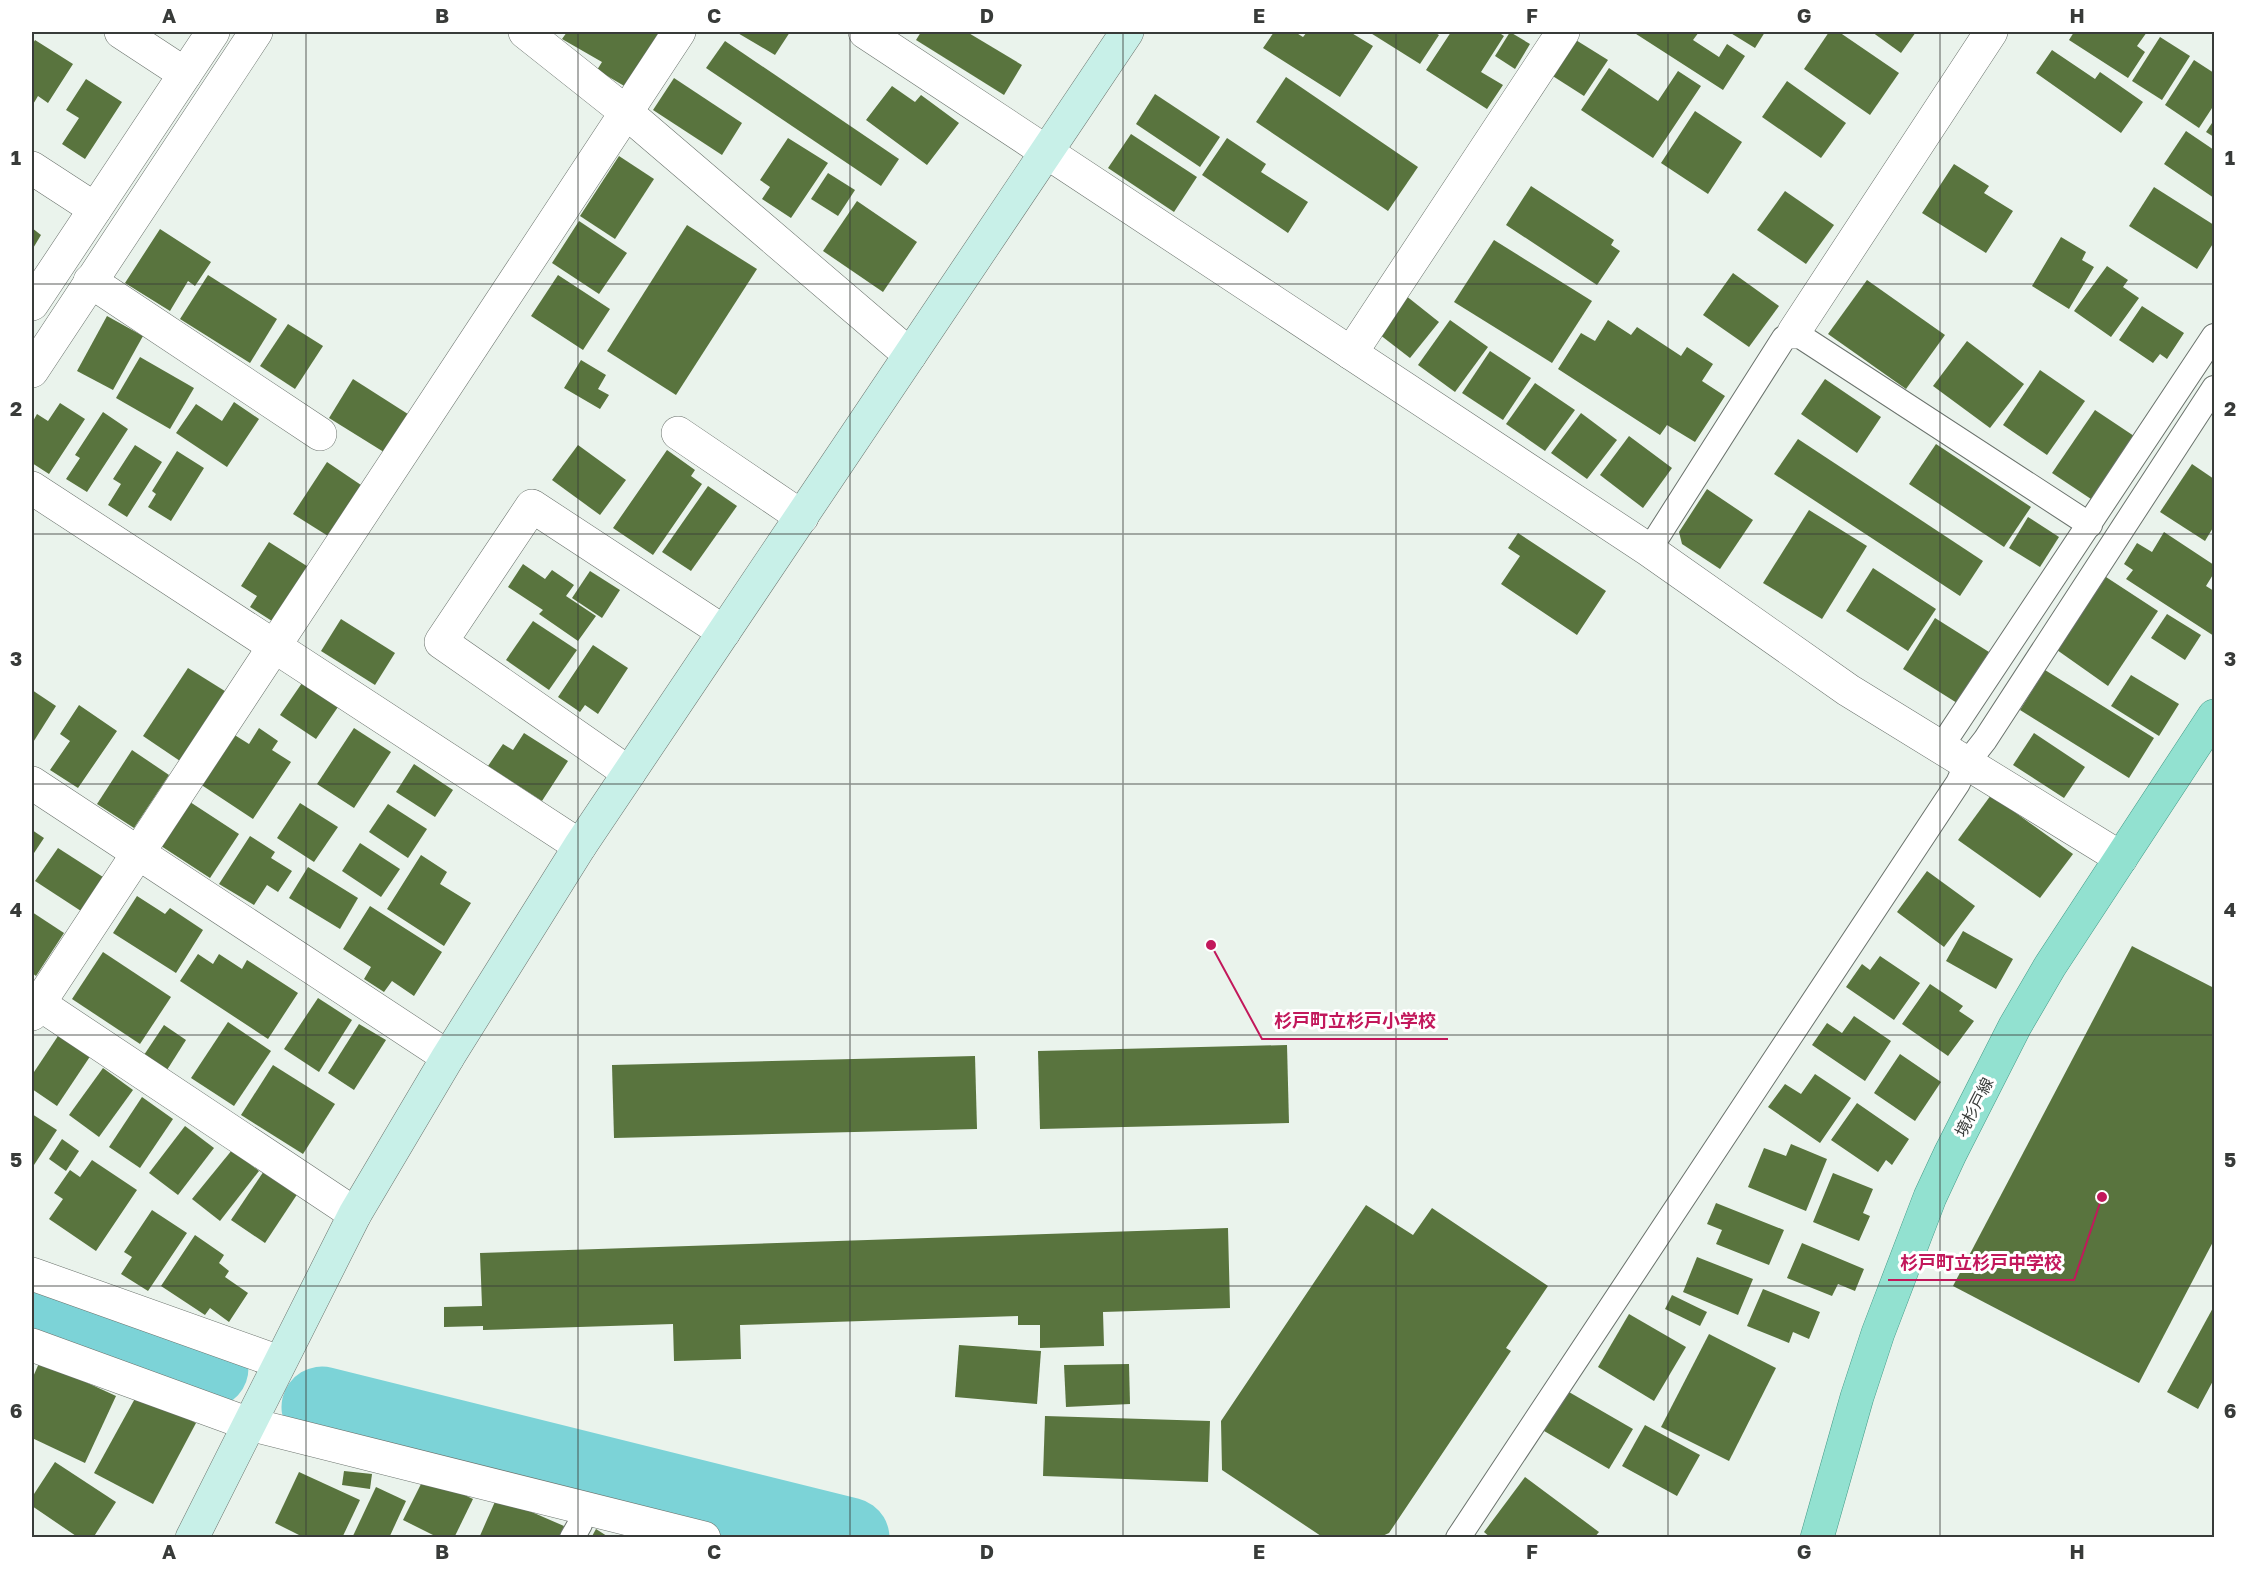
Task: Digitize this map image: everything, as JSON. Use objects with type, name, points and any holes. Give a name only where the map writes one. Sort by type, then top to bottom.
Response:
[{"type":"main road","name":"境杉戸線","points":[[1817,1538],[1857,1396],[1878,1332],[1930,1197],[2014,1026],[2050,966],[2214,716]]},
{"type":"street","points":[[121,32],[185,74]]},
{"type":"street","points":[[32,304],[213,32]]},
{"type":"street","points":[[32,371],[256,32]]},
{"type":"street","points":[[525,32],[627,113],[910,355]]},
{"type":"street","points":[[355,1214],[34,1006],[679,32]]},
{"type":"street","points":[[865,32],[1648,550],[1848,690],[2121,858]]},
{"type":"street","points":[[192,1538],[355,1214],[448,1057],[580,846],[1127,32]]},
{"type":"street","points":[[1351,353],[1563,32]]},
{"type":"street","points":[[1794,332],[1991,32]]},
{"type":"street","points":[[32,168],[95,209]]},
{"type":"street","points":[[90,281],[320,434]]},
{"type":"street","points":[[678,433],[802,517]]},
{"type":"street","points":[[32,488],[580,846]]},
{"type":"street","points":[[629,773],[441,642],[531,506],[724,632]]},
{"type":"street","points":[[32,783],[448,1057]]},
{"type":"street","points":[[32,1274],[279,1362]]},
{"type":"street","points":[[32,1345],[249,1424],[704,1538]]},
{"type":"lane","points":[[1648,550],[1784,338],[1794,332],[2090,525]]},
{"type":"lane","points":[[1458,1538],[1958,783],[1954,755],[2090,525],[2214,336]]},
{"type":"lane","points":[[1954,755],[1985,740],[2214,388]]},
{"type":"lane","points":[[572,1538],[580,1524],[583,1506]]},
{"type":"building","points":[[567,32],[659,32],[626,87],[597,70],[602,62],[562,39]]},
{"type":"building","points":[[736,32],[790,32],[775,55]]},
{"type":"building","points":[[921,32],[967,32],[1022,65],[1004,95],[916,40]]},
{"type":"building","points":[[1274,32],[1295,32],[1303,37],[1307,32],[1350,32],[1373,46],[1340,97],[1263,48]]},
{"type":"building","points":[[1369,32],[1434,32],[1439,35],[1420,64]]},
{"type":"building","points":[[1451,32],[1498,32],[1504,36],[1481,72],[1503,85],[1487,109],[1426,70]]},
{"type":"building","points":[[1510,32],[1530,44],[1515,69],[1495,56]]},
{"type":"building","points":[[1633,32],[1699,32],[1693,40],[1719,57],[1727,44],[1745,56],[1723,90]]},
{"type":"building","points":[[1729,32],[1765,32],[1755,48]]},
{"type":"building","points":[[1829,32],[1839,32],[1899,73],[1870,115],[1804,69]]},
{"type":"building","points":[[1872,32],[1916,32],[1901,53]]},
{"type":"building","points":[[2074,32],[2147,32],[2137,46],[2145,52],[2128,78],[2069,40]]},
{"type":"building","points":[[1571,37],[1608,60],[1584,96],[1548,73]]},
{"type":"building","points":[[2160,37],[2190,56],[2162,100],[2132,81]]},
{"type":"building","points":[[35,40],[73,64],[48,103],[38,96],[32,106],[32,45]]},
{"type":"building","points":[[725,41],[899,159],[881,186],[706,68]]},
{"type":"building","points":[[2052,50],[2095,79],[2100,72],[2143,102],[2121,133],[2036,73]]},
{"type":"building","points":[[2194,60],[2214,73],[2214,105],[2199,128],[2165,105]]},
{"type":"building","points":[[1609,68],[1658,101],[1678,71],[1701,86],[1653,158],[1581,110]]},
{"type":"building","points":[[1286,77],[1418,167],[1388,211],[1256,122]]},
{"type":"building","points":[[674,78],[742,123],[722,155],[653,110]]},
{"type":"building","points":[[86,79],[122,102],[85,159],[62,144],[79,118],[66,110]]},
{"type":"building","points":[[1787,81],[1846,123],[1821,158],[1762,117]]},
{"type":"building","points":[[892,86],[915,102],[921,95],[959,123],[927,165],[866,120]]},
{"type":"building","points":[[1155,94],[1220,137],[1200,167],[1136,124]]},
{"type":"building","points":[[1695,111],[1742,142],[1708,194],[1661,163]]},
{"type":"building","points":[[2214,120],[2214,137],[2206,132]]},
{"type":"building","points":[[2186,131],[2214,150],[2214,198],[2164,164]]},
{"type":"building","points":[[1131,134],[1197,177],[1174,212],[1108,168]]},
{"type":"building","points":[[788,138],[828,163],[791,218],[762,199],[770,187],[760,180]]},
{"type":"building","points":[[1227,138],[1266,164],[1261,172],[1308,202],[1288,233],[1202,175]]},
{"type":"building","points":[[619,156],[654,179],[615,239],[580,216]]},
{"type":"building","points":[[1954,164],[1989,186],[1984,193],[2013,211],[1986,253],[1922,213]]},
{"type":"building","points":[[828,173],[855,190],[838,216],[811,199]]},
{"type":"building","points":[[1531,186],[1614,240],[1611,245],[1620,251],[1597,285],[1506,225]]},
{"type":"building","points":[[2154,187],[2214,225],[2214,242],[2197,269],[2129,226]]},
{"type":"building","points":[[1785,191],[1834,225],[1806,264],[1757,230]]},
{"type":"building","points":[[857,201],[917,242],[883,292],[823,251]]},
{"type":"building","points":[[579,221],[627,253],[599,294],[552,263]]},
{"type":"building","points":[[687,225],[757,269],[676,395],[607,351]]},
{"type":"building","points":[[32,228],[41,235],[32,250]]},
{"type":"building","points":[[160,229],[211,262],[195,286],[188,281],[170,311],[125,283]]},
{"type":"building","points":[[2061,237],[2086,252],[2082,260],[2094,267],[2069,309],[2032,286]]},
{"type":"building","points":[[1494,240],[1592,301],[1552,363],[1454,302]]},
{"type":"building","points":[[2107,266],[2128,280],[2123,287],[2139,298],[2111,337],[2074,311]]},
{"type":"building","points":[[1733,273],[1779,306],[1749,347],[1703,315]]},
{"type":"building","points":[[208,275],[277,319],[250,363],[180,319]]},
{"type":"building","points":[[558,275],[610,309],[583,350],[531,316]]},
{"type":"building","points":[[1867,280],[1945,335],[1906,389],[1828,334]]},
{"type":"building","points":[[1405,295],[1439,322],[1410,358],[1375,331]]},
{"type":"building","points":[[2142,306],[2184,333],[2167,359],[2160,354],[2153,363],[2119,340]]},
{"type":"building","points":[[107,316],[143,336],[113,390],[77,371]]},
{"type":"building","points":[[1450,320],[1488,347],[1455,392],[1418,365]]},
{"type":"building","points":[[1608,320],[1631,335],[1637,327],[1681,356],[1687,347],[1713,364],[1702,381],[1725,396],[1695,442],[1667,425],[1660,435],[1558,369],[1581,333],[1595,341]]},
{"type":"building","points":[[288,324],[323,346],[295,389],[260,366]]},
{"type":"building","points":[[1967,341],[2024,384],[1990,428],[1933,386]]},
{"type":"building","points":[[1490,351],[1531,378],[1503,420],[1462,393]]},
{"type":"building","points":[[140,357],[194,388],[170,429],[116,398]]},
{"type":"building","points":[[581,360],[606,375],[598,389],[609,395],[600,409],[564,388]]},
{"type":"building","points":[[2040,370],[2085,401],[2047,455],[2003,425]]},
{"type":"building","points":[[353,379],[411,416],[387,454],[329,418]]},
{"type":"building","points":[[1825,379],[1881,417],[1857,453],[1801,414]]},
{"type":"building","points":[[1535,383],[1575,410],[1545,451],[1506,424]]},
{"type":"building","points":[[234,402],[259,419],[227,467],[176,433],[196,404],[222,421]]},
{"type":"building","points":[[60,403],[85,419],[49,474],[32,463],[32,423],[37,414],[48,421]]},
{"type":"building","points":[[2095,410],[2137,438],[2094,501],[2052,473]]},
{"type":"building","points":[[103,412],[128,429],[87,492],[66,479],[80,458],[75,455]]},
{"type":"building","points":[[1581,413],[1617,440],[1587,479],[1551,453]]},
{"type":"building","points":[[1629,436],[1672,468],[1643,508],[1600,475]]},
{"type":"building","points":[[1798,439],[1983,561],[1960,596],[1774,474]]},
{"type":"building","points":[[1936,444],[2031,507],[2004,547],[1909,484]]},
{"type":"building","points":[[135,445],[162,462],[127,517],[108,505],[121,484],[113,479]]},
{"type":"building","points":[[578,445],[626,480],[600,515],[552,480]]},
{"type":"building","points":[[667,450],[695,470],[691,476],[702,484],[653,555],[613,528]]},
{"type":"building","points":[[177,451],[204,468],[171,521],[148,507],[156,494],[152,491]]},
{"type":"building","points":[[327,462],[361,485],[328,536],[293,514]]},
{"type":"building","points":[[2192,464],[2214,479],[2214,526],[2205,541],[2160,512]]},
{"type":"building","points":[[708,486],[737,506],[691,571],[662,552]]},
{"type":"building","points":[[1707,489],[1753,520],[1720,569],[1682,544],[1679,532]]},
{"type":"building","points":[[1809,510],[1867,546],[1822,619],[1763,583]]},
{"type":"building","points":[[2028,517],[2059,537],[2040,567],[2009,548]]},
{"type":"building","points":[[2164,532],[2214,565],[2214,573],[2206,586],[2214,591],[2214,636],[2126,579],[2133,570],[2124,564],[2137,543],[2152,552]]},
{"type":"building","points":[[1518,533],[1606,591],[1577,635],[1501,584],[1520,556],[1508,548]]},
{"type":"building","points":[[269,542],[310,568],[275,623],[250,607],[257,596],[241,586]]},
{"type":"building","points":[[523,564],[545,579],[552,570],[574,585],[566,596],[596,616],[578,641],[539,614],[543,610],[508,587]]},
{"type":"building","points":[[1873,568],[1936,609],[1908,651],[1846,611]]},
{"type":"building","points":[[590,571],[620,590],[602,618],[572,598]]},
{"type":"building","points":[[2106,577],[2158,611],[2108,686],[2057,650]]},
{"type":"building","points":[[2167,614],[2201,635],[2185,660],[2151,638]]},
{"type":"building","points":[[1935,618],[1989,652],[1957,703],[1903,669]]},
{"type":"building","points":[[341,619],[395,653],[375,685],[321,651]]},
{"type":"building","points":[[533,621],[577,650],[549,690],[506,660]]},
{"type":"building","points":[[593,645],[628,668],[598,714],[585,705],[580,712],[558,697]]},
{"type":"building","points":[[188,668],[228,693],[183,763],[143,736]]},
{"type":"building","points":[[2045,670],[2154,738],[2129,778],[2020,710]]},
{"type":"building","points":[[2131,675],[2179,704],[2159,736],[2111,706]]},
{"type":"building","points":[[302,683],[338,707],[316,739],[280,715]]},
{"type":"building","points":[[32,690],[56,706],[32,744]]},
{"type":"building","points":[[79,705],[117,731],[78,788],[50,770],[70,741],[60,734]]},
{"type":"building","points":[[259,728],[278,741],[272,750],[291,762],[253,819],[200,784],[233,734],[249,744]]},
{"type":"building","points":[[354,728],[391,752],[354,808],[317,784]]},
{"type":"building","points":[[524,733],[568,761],[542,801],[488,766],[503,744],[513,750]]},
{"type":"building","points":[[2034,733],[2085,767],[2064,798],[2013,765]]},
{"type":"building","points":[[132,750],[169,775],[134,828],[97,804]]},
{"type":"building","points":[[414,764],[453,790],[435,817],[396,792]]},
{"type":"building","points":[[1991,795],[2073,854],[2040,898],[1958,840]]},
{"type":"building","points":[[187,800],[239,834],[210,878],[158,844]]},
{"type":"building","points":[[300,803],[338,827],[314,862],[277,838]]},
{"type":"building","points":[[388,804],[427,829],[408,858],[369,832]]},
{"type":"building","points":[[32,830],[44,838],[32,856]]},
{"type":"building","points":[[250,836],[275,852],[271,858],[292,871],[278,892],[267,885],[254,905],[219,884]]},
{"type":"building","points":[[360,843],[400,869],[381,897],[342,871]]},
{"type":"building","points":[[58,848],[103,877],[81,911],[35,881]]},
{"type":"building","points":[[421,855],[447,872],[440,884],[471,903],[444,946],[387,909]]},
{"type":"building","points":[[308,867],[358,898],[340,929],[289,898]]},
{"type":"building","points":[[1927,871],[1975,906],[1944,947],[1897,912]]},
{"type":"building","points":[[137,896],[165,914],[170,908],[203,930],[176,973],[113,933]]},
{"type":"building","points":[[370,906],[442,952],[414,996],[392,981],[384,992],[364,979],[371,967],[343,949]]},
{"type":"building","points":[[32,912],[64,933],[36,976],[32,973]]},
{"type":"building","points":[[1963,931],[2013,959],[1996,989],[1946,961]]},
{"type":"building","points":[[2132,946],[2214,988],[2214,1240],[2139,1383],[1953,1286]]},
{"type":"building","points":[[103,952],[171,997],[140,1044],[72,999]]},
{"type":"building","points":[[198,954],[213,964],[219,954],[242,969],[247,960],[298,993],[268,1039],[180,981]]},
{"type":"building","points":[[1880,956],[1920,983],[1894,1020],[1846,987],[1862,964],[1870,970]]},
{"type":"building","points":[[1930,984],[1963,1006],[1959,1011],[1974,1021],[1948,1056],[1902,1024]]},
{"type":"building","points":[[318,998],[352,1020],[319,1072],[284,1049]]},
{"type":"building","points":[[1854,1016],[1891,1041],[1865,1081],[1812,1045],[1827,1023],[1842,1033]]},
{"type":"building","points":[[228,1022],[271,1051],[234,1106],[191,1078]]},
{"type":"building","points":[[359,1024],[386,1040],[354,1090],[328,1073]]},
{"type":"building","points":[[164,1025],[186,1040],[167,1070],[144,1055]]},
{"type":"building","points":[[62,1030],[93,1052],[57,1106],[32,1089],[32,1075]]},
{"type":"building","points":[[1287,1045],[1289,1123],[1040,1129],[1038,1051]]},
{"type":"building","points":[[1900,1054],[1941,1082],[1915,1121],[1874,1093]]},
{"type":"building","points":[[975,1056],[977,1129],[614,1138],[612,1065]]},
{"type":"building","points":[[273,1065],[335,1104],[303,1154],[241,1115]]},
{"type":"building","points":[[103,1068],[133,1090],[99,1137],[69,1115]]},
{"type":"building","points":[[1815,1074],[1851,1098],[1820,1143],[1768,1107],[1785,1084],[1801,1094]]},
{"type":"building","points":[[142,1097],[173,1119],[140,1168],[109,1147]]},
{"type":"building","points":[[1857,1103],[1909,1139],[1892,1165],[1886,1160],[1878,1172],[1831,1140]]},
{"type":"building","points":[[32,1114],[57,1130],[32,1168]]},
{"type":"building","points":[[185,1126],[214,1148],[178,1195],[149,1173]]},
{"type":"building","points":[[62,1139],[79,1151],[66,1171],[49,1159]]},
{"type":"building","points":[[1791,1144],[1827,1159],[1806,1211],[1748,1187],[1764,1148],[1786,1156]]},
{"type":"building","points":[[232,1150],[259,1171],[220,1221],[192,1199]]},
{"type":"building","points":[[92,1160],[137,1190],[96,1251],[49,1219],[63,1199],[54,1193],[70,1170],[80,1177]]},
{"type":"building","points":[[266,1168],[300,1190],[265,1243],[231,1220]]},
{"type":"building","points":[[1833,1173],[1873,1189],[1863,1213],[1870,1216],[1859,1241],[1813,1222]]},
{"type":"building","points":[[1716,1203],[1784,1230],[1769,1265],[1716,1244],[1722,1230],[1707,1224]]},
{"type":"building","points":[[1366,1205],[1413,1235],[1432,1208],[1548,1286],[1506,1348],[1511,1351],[1389,1533],[1378,1538],[1324,1538],[1222,1470],[1221,1421]]},
{"type":"building","points":[[152,1210],[187,1233],[148,1291],[121,1274],[132,1257],[124,1252]]},
{"type":"building","points":[[1228,1228],[1230,1308],[1103,1312],[1104,1346],[1040,1348],[1040,1325],[1018,1325],[1018,1316],[740,1325],[741,1359],[674,1361],[673,1324],[483,1330],[483,1326],[444,1327],[444,1307],[482,1306],[480,1253]]},
{"type":"building","points":[[195,1235],[224,1255],[219,1263],[229,1271],[225,1277],[248,1293],[229,1322],[210,1308],[205,1315],[161,1286]]},
{"type":"building","points":[[1802,1243],[1864,1269],[1855,1291],[1838,1284],[1832,1296],[1787,1278]]},
{"type":"building","points":[[1697,1257],[1753,1279],[1738,1315],[1683,1292]]},
{"type":"building","points":[[1763,1289],[1820,1312],[1809,1339],[1793,1332],[1789,1343],[1747,1326]]},
{"type":"building","points":[[1672,1295],[1707,1312],[1700,1326],[1665,1309]]},
{"type":"building","points":[[2214,1306],[2214,1379],[2198,1409],[2167,1392]]},
{"type":"building","points":[[1629,1314],[1686,1347],[1654,1401],[1598,1367]]},
{"type":"building","points":[[1709,1334],[1776,1368],[1729,1461],[1661,1427]]},
{"type":"building","points":[[959,1345],[1041,1351],[1037,1404],[955,1397]]},
{"type":"building","points":[[40,1361],[116,1396],[85,1463],[32,1438],[32,1379]]},
{"type":"building","points":[[1129,1364],[1130,1404],[1066,1407],[1064,1365]]},
{"type":"building","points":[[1562,1388],[1633,1429],[1609,1469],[1539,1428]]},
{"type":"building","points":[[138,1393],[196,1423],[153,1504],[94,1473]]},
{"type":"building","points":[[1045,1416],[1210,1421],[1208,1482],[1043,1476]]},
{"type":"building","points":[[1645,1425],[1700,1455],[1677,1496],[1622,1466]]},
{"type":"building","points":[[55,1462],[116,1502],[93,1538],[79,1538],[32,1506],[32,1497]]},
{"type":"building","points":[[344,1471],[372,1474],[370,1489],[342,1485]]},
{"type":"building","points":[[299,1472],[360,1500],[342,1538],[305,1538],[275,1523]]},
{"type":"building","points":[[425,1476],[473,1499],[454,1538],[439,1538],[403,1520]]},
{"type":"building","points":[[1525,1477],[1599,1532],[1594,1538],[1491,1538],[1484,1532]]},
{"type":"building","points":[[376,1487],[406,1501],[389,1538],[352,1538]]},
{"type":"building","points":[[497,1497],[564,1526],[559,1538],[479,1538]]},
{"type":"building","points":[[596,1529],[610,1538],[591,1538]]},
{"type":"waterway","points":[[32,1305],[208,1368]]},
{"type":"waterway","points":[[322,1407],[849,1538]]},
{"type":"place","name":"杉戸町立杉戸小学校","points":[[1211,945]]},
{"type":"place","name":"杉戸町立杉戸中学校","points":[[2102,1197]]}]
